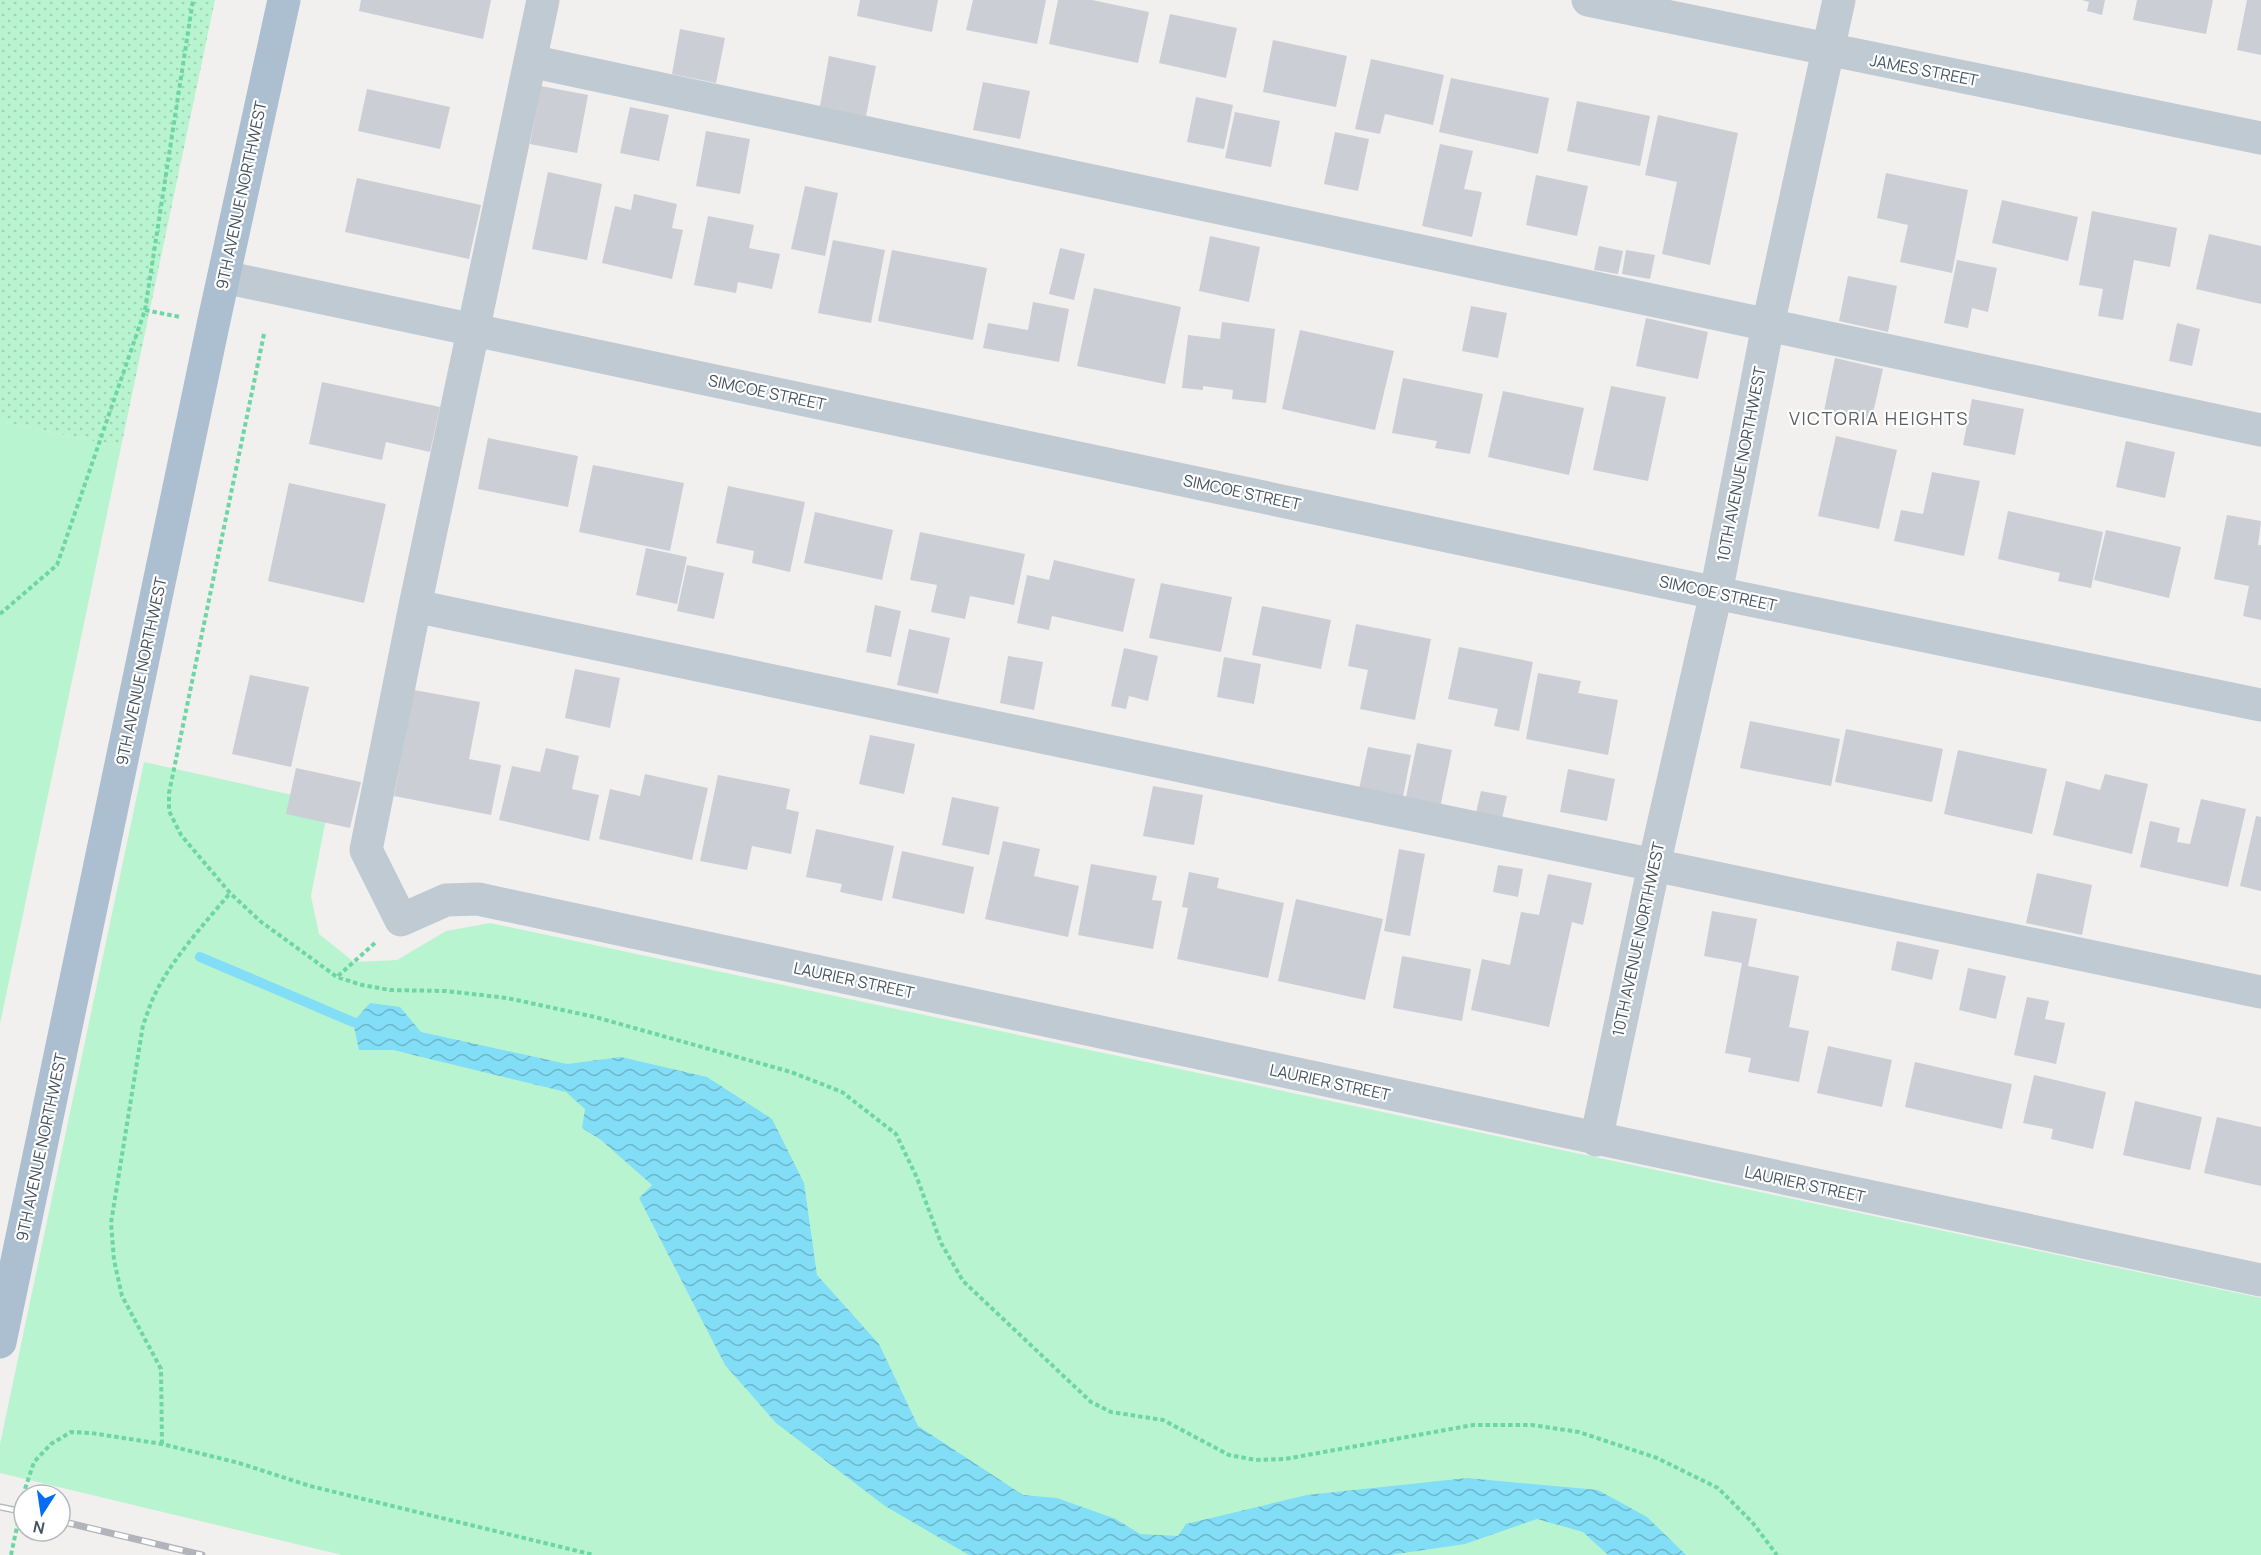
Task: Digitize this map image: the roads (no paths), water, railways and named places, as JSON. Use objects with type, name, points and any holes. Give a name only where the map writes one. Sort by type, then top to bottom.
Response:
[{"type":"main road","name":"9TH AVENUE NORTHWEST","points":[[0,1342],[284,0]]},
{"type":"street","points":[[543,0],[415,606],[2261,992]]},
{"type":"street","name":"JAMES STREET","points":[[1588,0],[2261,138]]},
{"type":"street","name":"10TH AVENUE NORTHWEST","points":[[1596,1140],[1654,865],[1716,593],[1768,325],[1839,0]]},
{"type":"street","points":[[530,61],[2261,430]]},
{"type":"street","name":"SIMCOE STREET","points":[[224,277],[1716,593],[2261,705]]},
{"type":"street","name":"LAURIER STREET","points":[[415,606],[366,850],[401,920],[446,900],[478,899],[1596,1140],[2261,1280]]},
{"type":"water","points":[[370,1003],[400,1007],[421,1032],[567,1064],[621,1057],[707,1077],[772,1119],[804,1183],[817,1275],[879,1344],[918,1426],[1023,1495],[1057,1498],[1116,1519],[1140,1534],[1178,1536],[1186,1524],[1307,1495],[1467,1478],[1598,1490],[1647,1517],[1686,1555],[1608,1555],[1583,1532],[1537,1519],[1465,1544],[1390,1555],[969,1555],[885,1506],[776,1423],[725,1365],[639,1198],[652,1185],[601,1140],[582,1128],[585,1109],[566,1092],[393,1050],[359,1050],[353,1022]]},
{"type":"waterway","points":[[200,957],[353,1022]]},
{"type":"railway","points":[[0,1507],[12,1510]]},
{"type":"railway","points":[[72,1524],[202,1555]]},
{"type":"district","name":"VICTORIA HEIGHTS","points":[[1879,418]]}]
